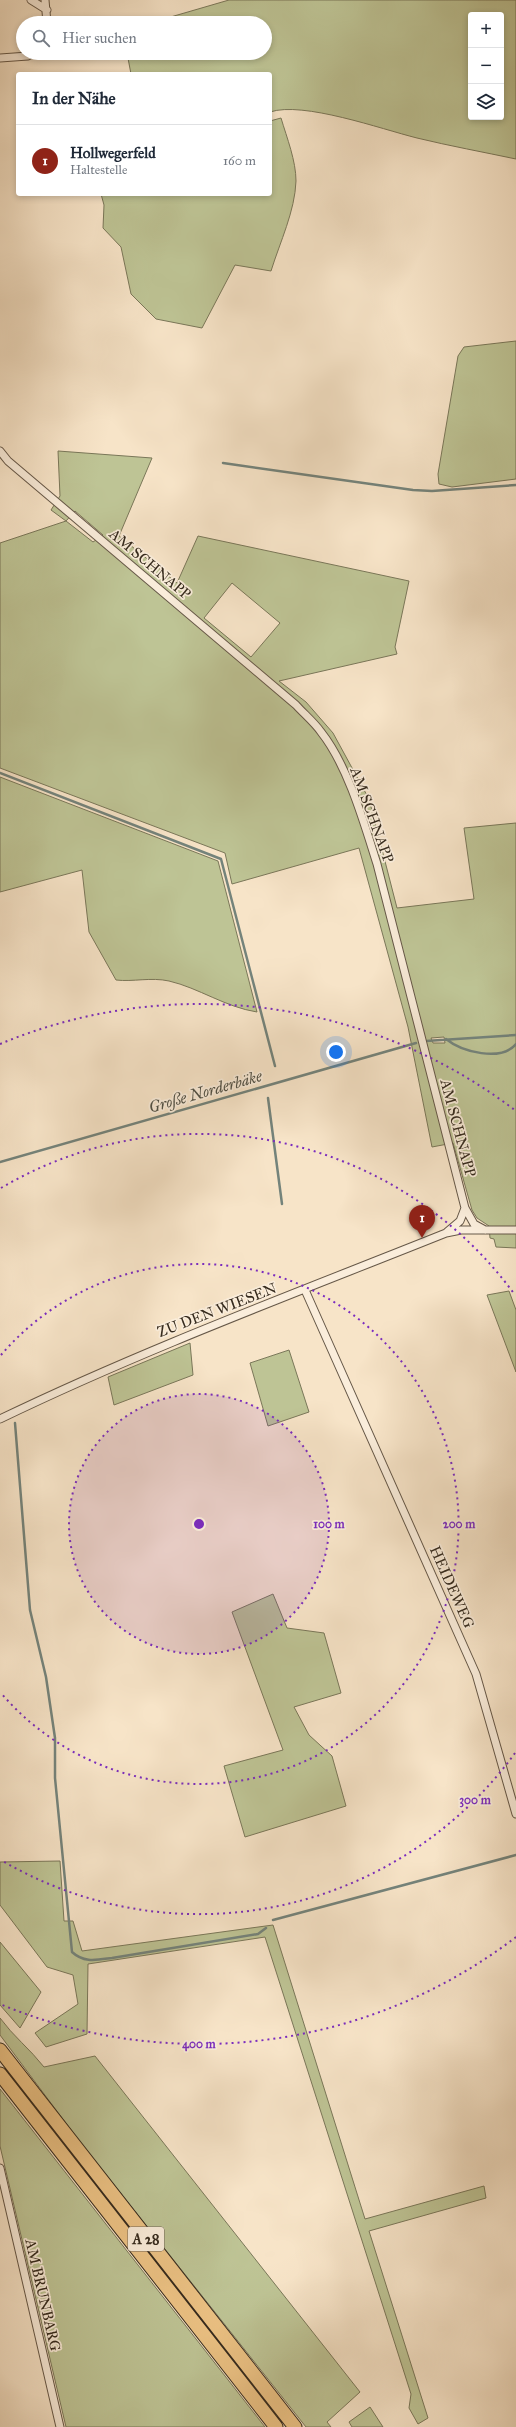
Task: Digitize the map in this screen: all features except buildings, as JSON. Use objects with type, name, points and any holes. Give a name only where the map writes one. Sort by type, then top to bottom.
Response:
[{"type":"highway","name":"A 28","points":[[0,2050],[295,2427]]},
{"type":"highway","name":"A 28","points":[[0,2074],[276,2427]]},
{"type":"street","points":[[31,0],[47,10]]},
{"type":"street","points":[[45,0],[47,16]]},
{"type":"street","points":[[0,58],[16,57]]},
{"type":"street","name":"AM SCHNAPP","points":[[0,451],[8,461],[296,705],[322,732],[338,759],[360,809],[377,864],[420,1037],[465,1208],[474,1224],[485,1230]]},
{"type":"street","points":[[446,1233],[460,1221],[465,1208]]},
{"type":"street","points":[[446,1233],[461,1230],[516,1230]]},
{"type":"street","name":"ZU DEN WIESEN","points":[[0,1419],[100,1371],[194,1332],[305,1290],[446,1233]]},
{"type":"street","name":"HEIDEWEG","points":[[305,1290],[476,1674],[516,1814]]},
{"type":"street","name":"AM BRUNBARG","points":[[0,2168],[60,2427]]},
{"type":"green space","points":[[229,0],[516,0],[516,159],[417,138],[322,113],[302,110],[272,112],[272,72],[131,72],[128,60],[272,60],[272,16],[174,16]]},
{"type":"green space","points":[[281,118],[293,158],[296,181],[290,215],[271,271],[235,265],[202,328],[156,319],[131,294],[121,247],[103,228],[104,205],[102,196],[272,196],[272,120]]},
{"type":"green space","points":[[516,341],[516,479],[452,487],[439,484],[438,474],[458,356],[464,347]]},
{"type":"green space","points":[[58,451],[152,458],[119,536],[177,583],[198,536],[409,581],[395,647],[397,654],[279,681],[306,702],[333,733],[369,799],[397,908],[474,899],[464,828],[516,823],[516,1248],[496,1247],[494,1239],[490,1238],[489,1226],[477,1218],[472,1210],[453,1143],[432,1147],[408,1027],[359,848],[232,884],[225,853],[0,768],[0,543],[66,521],[51,510],[60,496]],"holes":[[[75,511],[103,535],[93,542],[66,521]],[[232,583],[280,623],[251,657],[204,618]],[[444,1037],[445,1043],[433,1043],[431,1038]]]},
{"type":"green space","points":[[0,777],[218,861],[257,1012],[245,1010],[191,988],[169,981],[156,979],[116,980],[89,932],[82,870],[0,892]]},
{"type":"green space","points":[[509,1291],[516,1310],[516,1372],[487,1295]]},
{"type":"green space","points":[[190,1343],[193,1375],[114,1405],[108,1377]]},
{"type":"green space","points":[[289,1350],[309,1412],[268,1426],[250,1363]]},
{"type":"green space","points":[[273,1594],[287,1628],[324,1633],[341,1693],[294,1707],[309,1735],[332,1756],[346,1806],[245,1837],[224,1766],[283,1750],[232,1612]]},
{"type":"green space","points":[[60,1861],[64,1921],[73,1921],[82,1951],[273,1925],[365,2219],[484,2186],[486,2198],[369,2231],[428,2418],[418,2424],[409,2408],[411,2394],[265,1937],[88,1964],[87,2034],[46,2047],[35,2033],[78,2004],[73,1975],[47,1967],[0,1905],[0,1862]]},
{"type":"green space","points":[[0,1942],[41,1992],[20,2028],[0,2005]]},
{"type":"green space","points":[[0,2018],[10,2031],[44,2067],[95,2056],[360,2392],[327,2422],[331,2427],[306,2427],[80,2142],[0,2035]]},
{"type":"green space","points":[[0,2089],[265,2427],[66,2427],[0,2146]]},
{"type":"green space","points":[[370,2407],[383,2427],[352,2427],[349,2422]]},
{"type":"waterway","points":[[223,463],[413,490],[432,491],[516,485]]},
{"type":"waterway","points":[[0,773],[221,859],[275,1066]]},
{"type":"waterway","name":"Große Norderbäke","points":[[426,1041],[516,1035]]},
{"type":"waterway","name":"Große Norderbäke","points":[[446,1039],[462,1048],[491,1054],[501,1053],[516,1044]]},
{"type":"waterway","name":"Große Norderbäke","points":[[0,1162],[416,1043]]},
{"type":"waterway","points":[[268,1098],[282,1204]]},
{"type":"waterway","points":[[15,1423],[30,1610],[46,1677],[55,1738],[55,1778],[72,1952],[81,1958],[90,1960],[112,1958],[258,1934],[266,1928]]},
{"type":"waterway","points":[[273,1920],[516,1855]]},
{"type":"place","name":"Hollwegerfeld","points":[[422,1238]]}]
